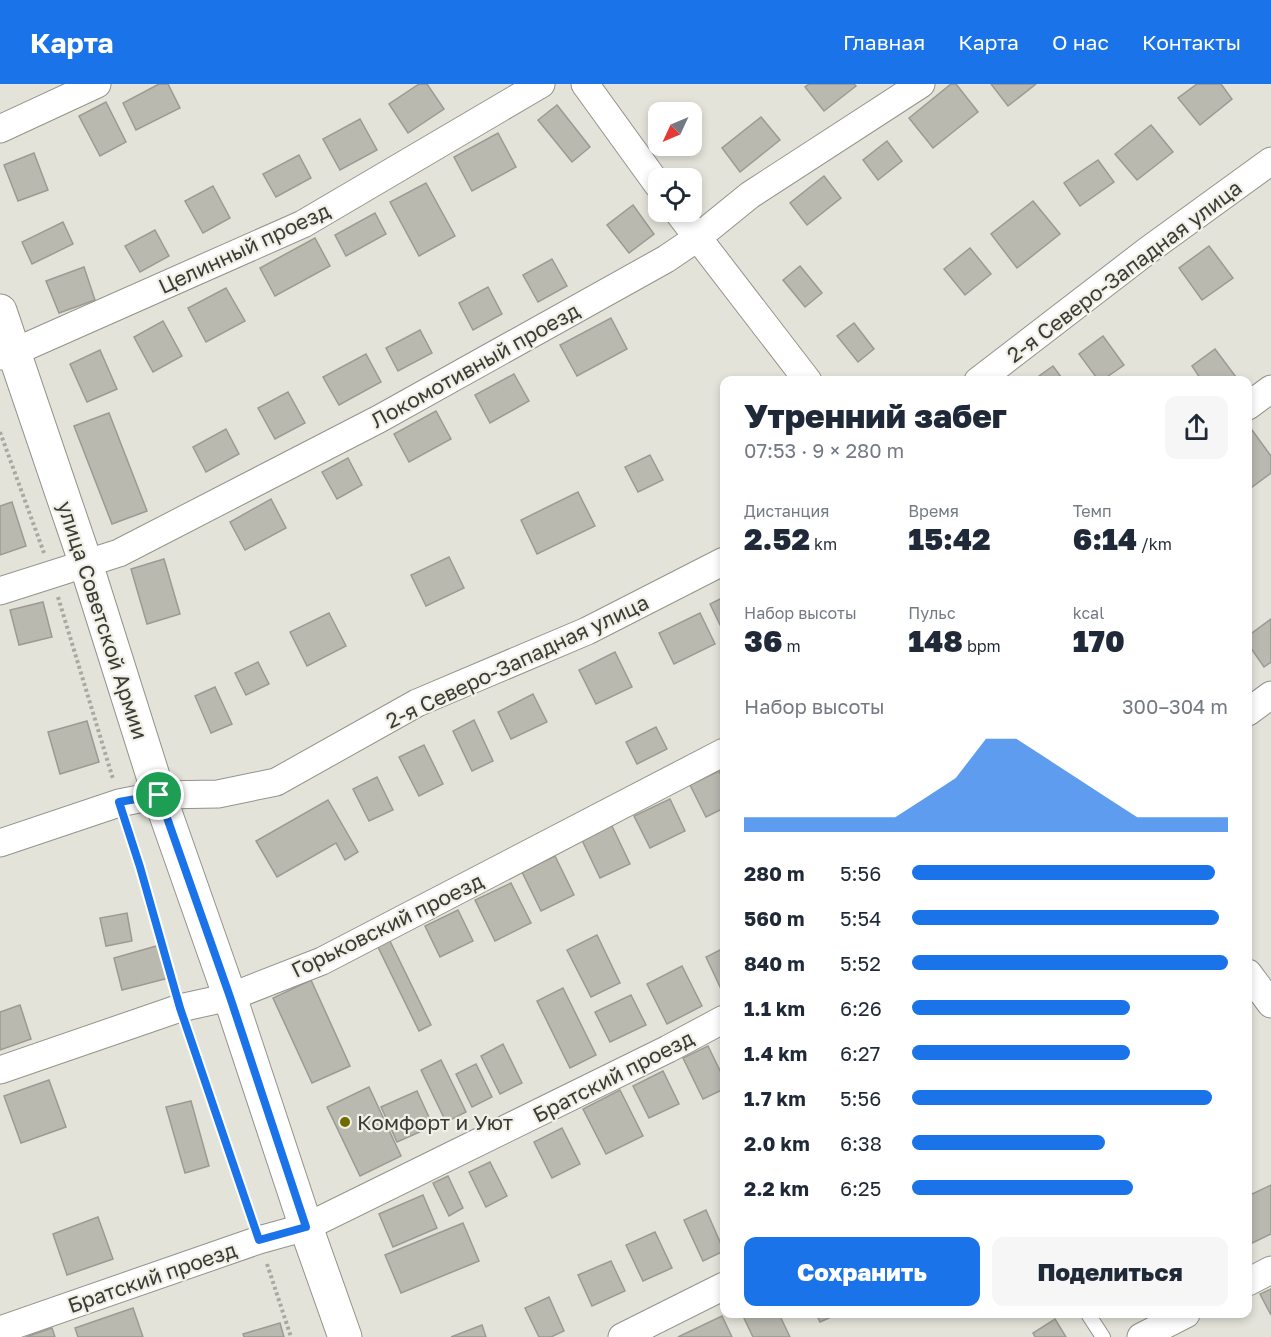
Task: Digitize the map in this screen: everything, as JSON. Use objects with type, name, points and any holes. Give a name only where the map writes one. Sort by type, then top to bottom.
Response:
[{"type":"street","points":[[0,129],[97,84]]},
{"type":"street","name":"Целинный проезд","points":[[7,354],[303,225],[541,84]]},
{"type":"street","points":[[585,84],[648,170]]},
{"type":"street","name":"Локомотивный проезд","points":[[0,591],[119,553],[379,419],[666,259],[698,238],[750,195],[921,84]]},
{"type":"street","name":"2-я Северо-Западная улица","points":[[984,376],[1147,251],[1271,161]]},
{"type":"street","points":[[686,222],[804,376]]},
{"type":"street","name":"улица Советской Армии","points":[[0,311],[7,354],[86,564],[159,795],[345,1337]]},
{"type":"street","points":[[1252,403],[1271,389]]},
{"type":"street","name":"2-я Северо-Западная улица","points":[[0,843],[119,802],[159,795],[218,794],[276,782],[417,703],[587,632],[720,563]]},
{"type":"street","points":[[1252,709],[1271,695]]},
{"type":"street","name":"Горьковский проезд","points":[[0,1070],[180,1008],[230,997],[322,961],[720,754]]},
{"type":"street","points":[[1252,979],[1264,998]]},
{"type":"street","name":"Братский проезд","points":[[0,1330],[259,1240],[306,1227],[720,1021]]},
{"type":"street","points":[[1252,1280],[1271,1270]]},
{"type":"street","points":[[622,1337],[652,1331],[720,1288]]},
{"type":"street","points":[[1141,1337],[1178,1318]]},
{"type":"lane","points":[[1090,1318],[1102,1337]]},
{"type":"path","points":[[0,432],[52,574],[180,1008],[291,1337]]},
{"type":"building","points":[[159,84],[168,84],[180,108],[136,130],[123,103]]},
{"type":"building","points":[[419,84],[427,84],[444,109],[408,133],[389,104]]},
{"type":"building","points":[[809,84],[854,84],[856,86],[824,111],[805,87]]},
{"type":"building","points":[[951,84],[956,84],[978,112],[933,148],[909,118]]},
{"type":"building","points":[[991,84],[1036,84],[1008,106]]},
{"type":"building","points":[[1197,84],[1221,84],[1232,99],[1200,125],[1178,98]]},
{"type":"building","points":[[106,102],[126,142],[100,156],[79,116]]},
{"type":"building","points":[[557,105],[590,147],[572,162],[538,120]]},
{"type":"building","points":[[761,117],[780,140],[740,172],[722,148]]},
{"type":"building","points":[[360,119],[377,150],[340,170],[323,139]]},
{"type":"building","points":[[1151,125],[1173,152],[1137,180],[1115,154]]},
{"type":"building","points":[[498,133],[516,167],[472,191],[454,157]]},
{"type":"building","points":[[887,141],[902,161],[878,180],[863,160]]},
{"type":"building","points":[[34,153],[48,190],[18,201],[4,165]]},
{"type":"building","points":[[299,155],[311,178],[276,197],[263,174]]},
{"type":"building","points":[[1098,160],[1114,182],[1080,206],[1064,183]]},
{"type":"building","points":[[824,176],[841,198],[807,225],[790,203]]},
{"type":"building","points":[[426,183],[455,236],[419,256],[390,202]]},
{"type":"building","points":[[213,186],[230,218],[203,233],[185,201]]},
{"type":"building","points":[[1033,201],[1060,234],[1017,268],[991,234]]},
{"type":"building","points":[[633,205],[654,234],[629,253],[607,225]]},
{"type":"building","points":[[375,213],[386,234],[346,256],[335,235]]},
{"type":"building","points":[[63,222],[73,244],[32,264],[22,242]]},
{"type":"building","points":[[155,230],[169,256],[140,272],[125,246]]},
{"type":"building","points":[[315,238],[330,266],[275,296],[260,268]]},
{"type":"building","points":[[1209,246],[1233,278],[1202,300],[1179,268]]},
{"type":"building","points":[[970,248],[991,274],[965,295],[944,269]]},
{"type":"building","points":[[552,259],[567,286],[538,302],[523,275]]},
{"type":"building","points":[[800,266],[822,293],[805,307],[783,280]]},
{"type":"building","points":[[84,267],[95,300],[59,313],[46,281]]},
{"type":"building","points":[[488,287],[502,314],[473,330],[459,303]]},
{"type":"building","points":[[226,288],[245,321],[206,342],[188,308]]},
{"type":"building","points":[[611,318],[627,349],[577,376],[560,345]]},
{"type":"building","points":[[163,321],[182,356],[153,372],[134,337]]},
{"type":"building","points":[[854,323],[874,349],[858,362],[837,336]]},
{"type":"building","points":[[420,330],[432,353],[398,371],[386,348]]},
{"type":"building","points":[[1103,336],[1124,365],[1108,376],[1095,376],[1079,354]]},
{"type":"building","points":[[1215,349],[1235,376],[1199,376],[1192,366]]},
{"type":"building","points":[[100,350],[117,389],[87,402],[70,364]]},
{"type":"building","points":[[366,354],[381,382],[339,405],[323,377]]},
{"type":"building","points":[[1053,366],[1060,376],[1039,376]]},
{"type":"building","points":[[514,374],[529,401],[490,423],[475,395]]},
{"type":"building","points":[[288,392],[305,423],[275,439],[258,408]]},
{"type":"building","points":[[436,411],[451,439],[409,462],[394,434]]},
{"type":"building","points":[[109,413],[147,511],[112,524],[74,426]]},
{"type":"building","points":[[226,429],[239,454],[206,472],[193,447]]},
{"type":"building","points":[[1252,430],[1271,456],[1271,473],[1252,487]]},
{"type":"building","points":[[650,455],[663,480],[638,492],[625,467]]},
{"type":"building","points":[[348,458],[362,485],[337,499],[322,472]]},
{"type":"building","points":[[578,492],[595,526],[537,554],[521,520]]},
{"type":"building","points":[[271,499],[286,528],[245,550],[230,522]]},
{"type":"building","points":[[12,502],[26,546],[0,555],[0,506]]},
{"type":"building","points":[[449,557],[464,588],[426,606],[411,575]]},
{"type":"building","points":[[164,559],[180,614],[147,624],[131,569]]},
{"type":"building","points":[[720,599],[720,625],[710,604]]},
{"type":"building","points":[[43,602],[52,637],[19,645],[10,610]]},
{"type":"building","points":[[329,613],[346,646],[307,666],[290,632]]},
{"type":"building","points":[[700,613],[715,644],[674,664],[659,633]]},
{"type":"building","points":[[1271,619],[1271,662],[1264,667],[1252,650],[1252,633]]},
{"type":"building","points":[[615,652],[632,687],[596,704],[579,670]]},
{"type":"building","points":[[258,662],[269,684],[246,695],[235,673]]},
{"type":"building","points":[[215,687],[232,724],[211,733],[195,696]]},
{"type":"building","points":[[533,694],[547,722],[511,739],[498,712]]},
{"type":"building","points":[[474,720],[493,761],[472,771],[453,731]]},
{"type":"building","points":[[87,721],[99,762],[60,774],[48,732]]},
{"type":"building","points":[[656,727],[667,749],[637,764],[626,742]]},
{"type":"building","points":[[424,745],[443,784],[419,796],[399,757]]},
{"type":"building","points":[[719,771],[720,810],[706,817],[690,785]]},
{"type":"building","points":[[377,777],[393,810],[369,821],[353,789]]},
{"type":"building","points":[[670,799],[685,831],[650,848],[634,816]]},
{"type":"building","points":[[328,800],[358,852],[345,860],[336,843],[277,877],[256,841]]},
{"type":"building","points":[[611,824],[630,864],[600,878],[581,838]]},
{"type":"building","points":[[555,856],[574,895],[541,911],[522,872]]},
{"type":"building","points":[[511,883],[531,923],[495,941],[475,900]]},
{"type":"building","points":[[458,910],[473,941],[440,957],[425,926]]},
{"type":"building","points":[[127,913],[132,941],[106,946],[100,918]]},
{"type":"building","points":[[597,935],[620,983],[591,997],[567,950]]},
{"type":"building","points":[[388,937],[431,1025],[419,1031],[376,943]]},
{"type":"building","points":[[160,945],[169,978],[122,990],[114,958]]},
{"type":"building","points":[[720,950],[720,987],[706,957]]},
{"type":"building","points":[[682,966],[702,1006],[667,1024],[647,984]]},
{"type":"building","points":[[311,980],[350,1066],[312,1083],[273,998]]},
{"type":"building","points":[[563,988],[596,1055],[570,1068],[537,1001]]},
{"type":"building","points":[[631,995],[646,1025],[610,1042],[595,1012]]},
{"type":"building","points":[[20,1005],[31,1039],[0,1050],[0,1012]]},
{"type":"building","points":[[503,1044],[522,1083],[500,1094],[481,1056]]},
{"type":"building","points":[[708,1046],[720,1071],[720,1091],[703,1099],[683,1058]]},
{"type":"building","points":[[441,1060],[466,1112],[446,1122],[421,1070]]},
{"type":"building","points":[[476,1064],[492,1097],[472,1107],[456,1074]]},
{"type":"building","points":[[663,1071],[679,1104],[649,1118],[633,1086]]},
{"type":"building","points":[[49,1080],[66,1127],[21,1143],[4,1096]]},
{"type":"building","points":[[369,1087],[401,1156],[360,1176],[327,1107]]},
{"type":"building","points":[[620,1090],[643,1136],[606,1154],[583,1109]]},
{"type":"building","points":[[417,1091],[433,1126],[397,1142],[381,1107]]},
{"type":"building","points":[[191,1101],[209,1166],[185,1173],[166,1107]]},
{"type":"building","points":[[562,1128],[580,1164],[552,1178],[534,1142]]},
{"type":"building","points":[[490,1162],[507,1196],[486,1207],[469,1172]]},
{"type":"building","points":[[448,1176],[463,1208],[449,1216],[433,1183]]},
{"type":"building","points":[[1271,1185],[1271,1234],[1252,1243],[1252,1194]]},
{"type":"building","points":[[423,1195],[437,1228],[393,1247],[379,1214]]},
{"type":"building","points":[[706,1210],[720,1242],[720,1253],[703,1261],[684,1220]]},
{"type":"building","points":[[98,1217],[113,1259],[67,1275],[53,1234]]},
{"type":"building","points":[[463,1223],[479,1261],[401,1293],[385,1255]]},
{"type":"building","points":[[655,1232],[672,1268],[643,1281],[626,1245]]},
{"type":"building","points":[[611,1261],[625,1291],[592,1306],[578,1275]]},
{"type":"building","points":[[1271,1289],[1271,1315],[1260,1294]]},
{"type":"building","points":[[549,1297],[564,1331],[551,1337],[539,1337],[525,1308]]},
{"type":"building","points":[[133,1308],[143,1337],[78,1337],[75,1328]]},
{"type":"building","points":[[720,1317],[723,1318],[732,1337],[678,1337]]},
{"type":"building","points":[[744,1318],[781,1318],[790,1337],[753,1337]]},
{"type":"building","points":[[1055,1319],[1066,1337],[1035,1337],[1033,1333]]},
{"type":"building","points":[[280,1323],[284,1337],[244,1337],[243,1334]]},
{"type":"building","points":[[482,1325],[486,1337],[451,1337]]},
{"type":"building","points":[[52,1328],[55,1337],[26,1337]]},
{"type":"place","name":"Комфорт и Уют","points":[[345,1122]]},
{"type":"route","points":[[159,795],[230,997],[306,1227],[259,1240],[180,1008],[119,802],[159,795]]}]
